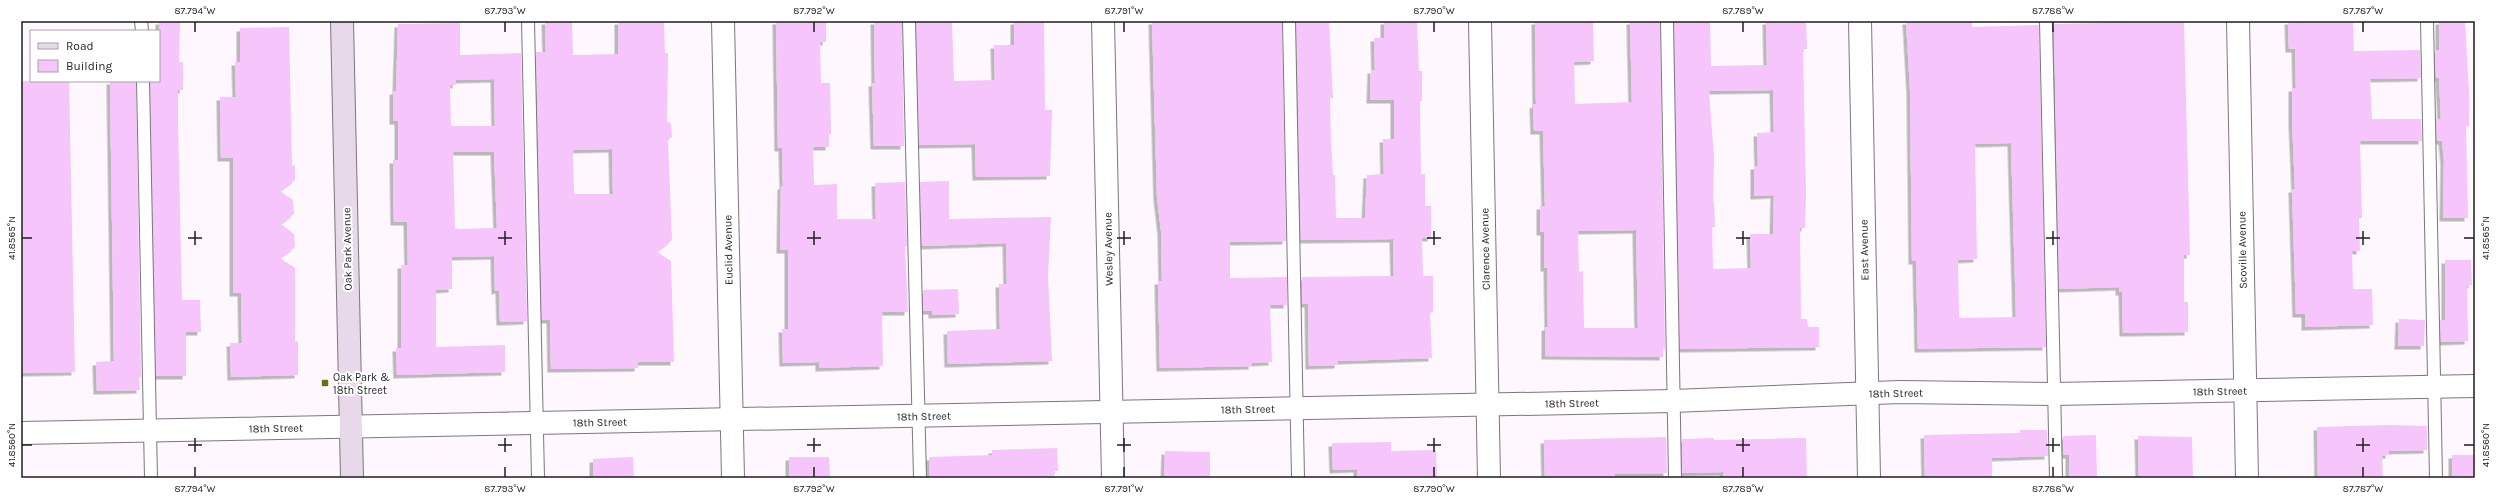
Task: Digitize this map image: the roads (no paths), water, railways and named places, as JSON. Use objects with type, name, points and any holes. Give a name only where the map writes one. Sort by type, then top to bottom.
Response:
[{"type":"street","name":"Oak Park Avenue","points":[[342,21],[352,478]]},
{"type":"street","name":"Euclid Avenue","points":[[723,21],[733,478]]},
{"type":"street","name":"Wesley Avenue","points":[[1103,21],[1113,478]]},
{"type":"street","name":"Clarence Avenue","points":[[1480,21],[1489,478]]},
{"type":"street","name":"East Avenue","points":[[1860,21],[1869,478]]},
{"type":"street","name":"Scoville Avenue","points":[[2238,21],[2247,478]]},
{"type":"street","name":"18th Street","points":[[21,433],[1673,401],[1867,393],[2054,394],[2475,386]]},
{"type":"lane","points":[[528,21],[538,478]]},
{"type":"lane","points":[[909,21],[920,478]]},
{"type":"lane","points":[[1289,21],[1298,478]]},
{"type":"lane","points":[[1667,21],[1675,478]]},
{"type":"lane","points":[[2046,21],[2056,478]]},
{"type":"lane","points":[[2426,21],[2436,478]]},
{"type":"lane","points":[[143,82],[151,478]]},
{"type":"place","name":"Oak Park & 18th Street","points":[[325,383]]}]
